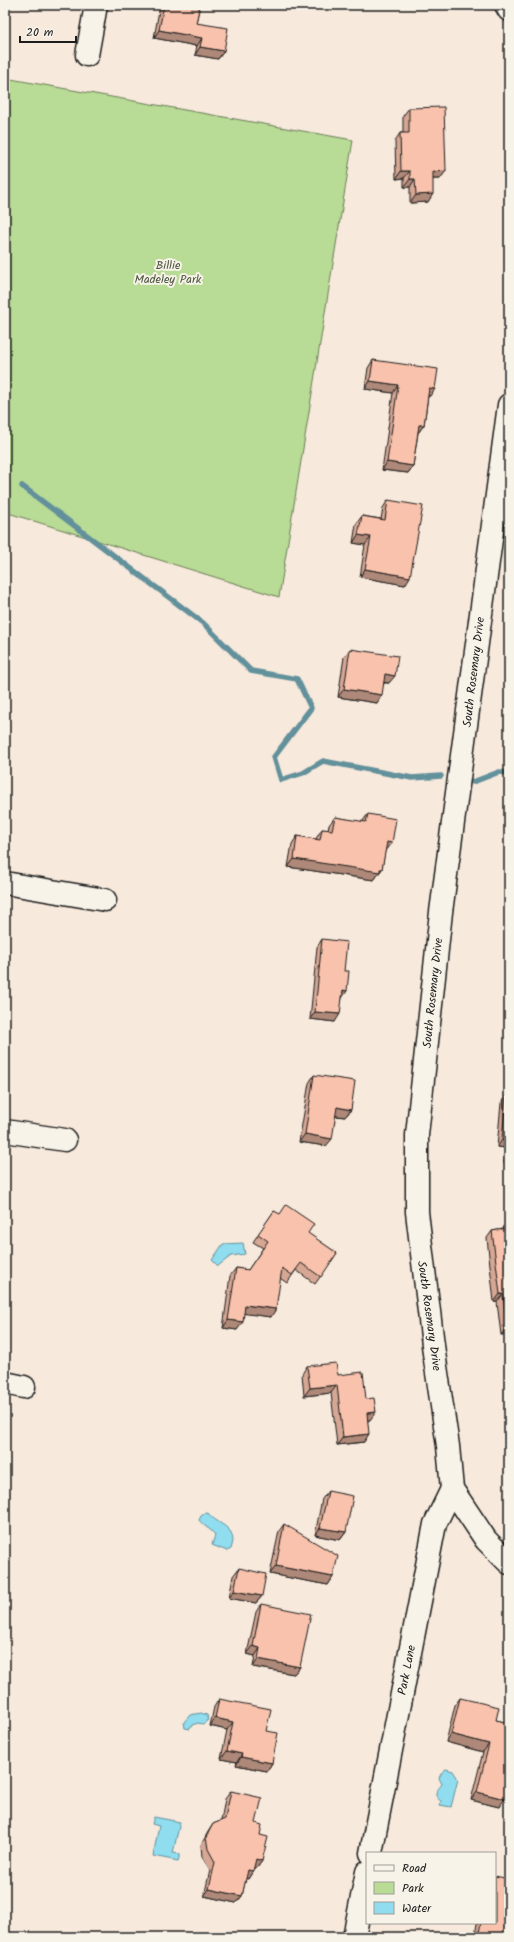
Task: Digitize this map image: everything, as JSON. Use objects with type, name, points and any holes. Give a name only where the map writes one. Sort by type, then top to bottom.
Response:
[{"type":"street","points":[[87,55],[96,5]]},
{"type":"street","points":[[506,5],[509,10]]},
{"type":"street","name":"South Rosemary Drive","points":[[509,405],[441,912],[417,1135],[418,1231],[448,1446],[452,1489],[486,1540],[509,1563]]},
{"type":"street","points":[[5,882],[105,900]]},
{"type":"street","points":[[5,1130],[65,1140]]},
{"type":"street","name":"Park Lane","points":[[371,1852],[435,1524],[452,1489]]},
{"type":"street","points":[[354,1937],[366,1877]]},
{"type":"green space","name":"Billie Madeley Park","points":[[5,78],[353,140],[279,597],[5,512]]},
{"type":"water","points":[[243,1243],[245,1254],[231,1256],[218,1266],[212,1260],[223,1244]]},
{"type":"water","points":[[208,1513],[230,1531],[233,1541],[231,1549],[227,1551],[212,1545],[215,1535],[199,1520],[202,1514]]},
{"type":"water","points":[[201,1713],[207,1715],[208,1720],[203,1724],[198,1723],[192,1725],[190,1729],[185,1728],[184,1722],[190,1715]]},
{"type":"water","points":[[446,1769],[453,1771],[458,1779],[451,1807],[440,1805],[441,1801],[436,1796],[437,1790],[442,1784],[439,1778]]},
{"type":"water","points":[[154,1817],[180,1822],[173,1853],[180,1854],[178,1861],[153,1856],[159,1826],[152,1824]]},
{"type":"building","points":[[164,5],[200,5],[196,23],[228,28],[224,51],[200,47],[202,38],[159,30]]},
{"type":"building","points":[[444,107],[446,171],[433,172],[433,194],[416,195],[415,179],[410,179],[410,171],[401,171],[400,133],[409,133],[409,108]]},
{"type":"building","points":[[373,360],[438,369],[435,389],[429,388],[424,425],[419,425],[413,466],[387,462],[398,385],[370,381]]},
{"type":"building","points":[[388,500],[423,506],[410,577],[365,569],[371,537],[358,535],[362,516],[385,520]]},
{"type":"building","points":[[350,649],[398,656],[395,676],[385,674],[382,695],[344,689]]},
{"type":"building","points":[[368,814],[396,819],[392,843],[387,842],[382,869],[380,869],[380,872],[294,859],[297,836],[320,840],[322,829],[332,830],[335,817],[366,822]]},
{"type":"building","points":[[322,939],[347,942],[344,971],[349,971],[347,991],[343,990],[340,1014],[315,1012]]},
{"type":"building","points":[[314,1075],[355,1081],[351,1110],[337,1107],[332,1139],[305,1134]]},
{"type":"building","points":[[506,1095],[509,1095],[509,1140],[502,1140]]},
{"type":"building","points":[[286,1205],[314,1224],[308,1233],[337,1253],[321,1277],[301,1263],[292,1275],[282,1268],[276,1309],[245,1305],[243,1322],[228,1320],[236,1268],[248,1270],[268,1241],[258,1234],[274,1211],[280,1214]]},
{"type":"building","points":[[509,1228],[509,1327],[507,1327],[503,1294],[500,1294],[492,1231]]},
{"type":"building","points":[[336,1363],[338,1375],[363,1372],[366,1399],[374,1398],[376,1412],[367,1413],[369,1434],[343,1437],[337,1385],[310,1388],[307,1366]]},
{"type":"building","points":[[328,1491],[353,1496],[346,1532],[320,1528]]},
{"type":"building","points":[[284,1524],[338,1556],[333,1577],[276,1566]]},
{"type":"building","points":[[239,1568],[266,1574],[262,1596],[234,1591]]},
{"type":"building","points":[[261,1604],[311,1614],[300,1667],[258,1659],[260,1648],[253,1646]]},
{"type":"building","points":[[460,1698],[499,1707],[496,1720],[509,1723],[509,1784],[505,1799],[477,1792],[489,1744],[451,1734]]},
{"type":"building","points":[[219,1699],[271,1709],[266,1731],[278,1733],[272,1763],[241,1757],[242,1754],[227,1751],[233,1722],[215,1718]]},
{"type":"building","points":[[231,1791],[262,1798],[256,1823],[262,1825],[260,1835],[268,1837],[262,1861],[256,1859],[253,1871],[248,1870],[242,1896],[209,1889],[215,1862],[208,1849],[206,1837],[213,1824],[225,1819]]},
{"type":"building","points":[[496,1876],[509,1879],[509,1937],[478,1937],[481,1924],[496,1924]]},
{"type":"waterway","points":[[22,486],[203,623],[251,671],[297,679],[311,708],[274,757],[281,780],[303,773],[323,761],[412,778],[441,776]]},
{"type":"waterway","points":[[473,782],[499,772],[509,773]]}]
